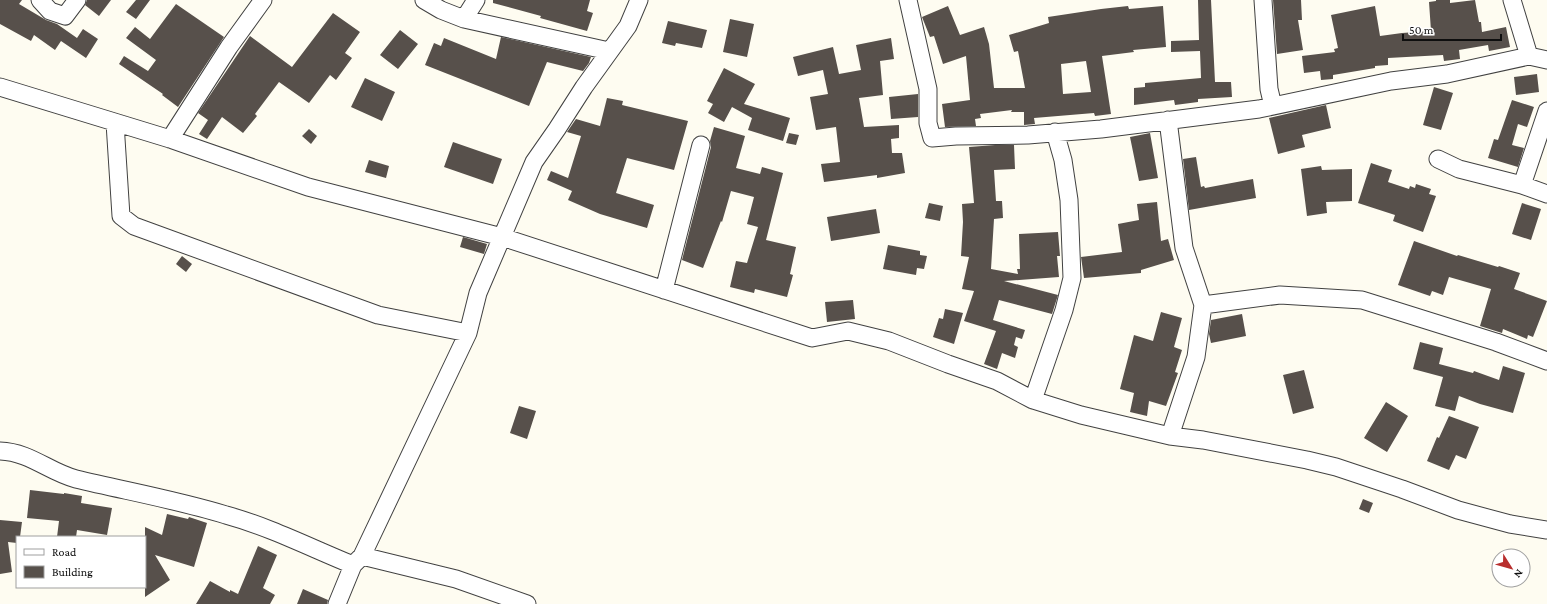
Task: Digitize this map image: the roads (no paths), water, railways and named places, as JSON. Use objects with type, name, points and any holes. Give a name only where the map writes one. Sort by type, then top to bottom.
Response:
[{"type":"street","points":[[40,0],[50,11],[66,16],[77,0]]},
{"type":"street","points":[[170,140],[229,47],[264,0]]},
{"type":"street","points":[[424,0],[441,10],[464,19],[609,51]]},
{"type":"street","points":[[464,19],[476,0]]},
{"type":"street","points":[[337,604],[468,333],[478,293],[534,162],[558,129],[584,87],[628,26],[639,0]]},
{"type":"street","points":[[908,0],[928,88],[928,123],[932,138],[1101,129],[1258,109],[1391,81],[1446,74],[1529,56],[1547,60]]},
{"type":"street","points":[[1263,0],[1269,89],[1273,106]]},
{"type":"street","points":[[1512,0],[1529,56]]},
{"type":"street","points":[[0,87],[170,140],[308,187],[502,237],[812,338],[848,331],[889,341],[997,381],[1034,400],[1081,415],[1170,436],[1203,440],[1336,467],[1394,486],[1458,510],[1510,524],[1547,530]]},
{"type":"street","points":[[1522,185],[1547,111]]},
{"type":"street","points":[[1168,120],[1184,248],[1203,305],[1196,357],[1170,436]]},
{"type":"street","points":[[115,123],[121,216],[134,226],[378,315],[468,333]]},
{"type":"street","points":[[1034,400],[1064,310],[1072,278],[1069,200],[1063,160],[1056,132]]},
{"type":"street","points":[[664,290],[701,145]]},
{"type":"street","points":[[1438,159],[1459,169],[1522,185],[1547,194]]},
{"type":"street","points":[[1203,305],[1280,295],[1362,300],[1496,342],[1547,361]]},
{"type":"street","points":[[0,451],[24,455],[75,479],[126,490],[240,519],[358,560],[456,580],[527,604]]}]
